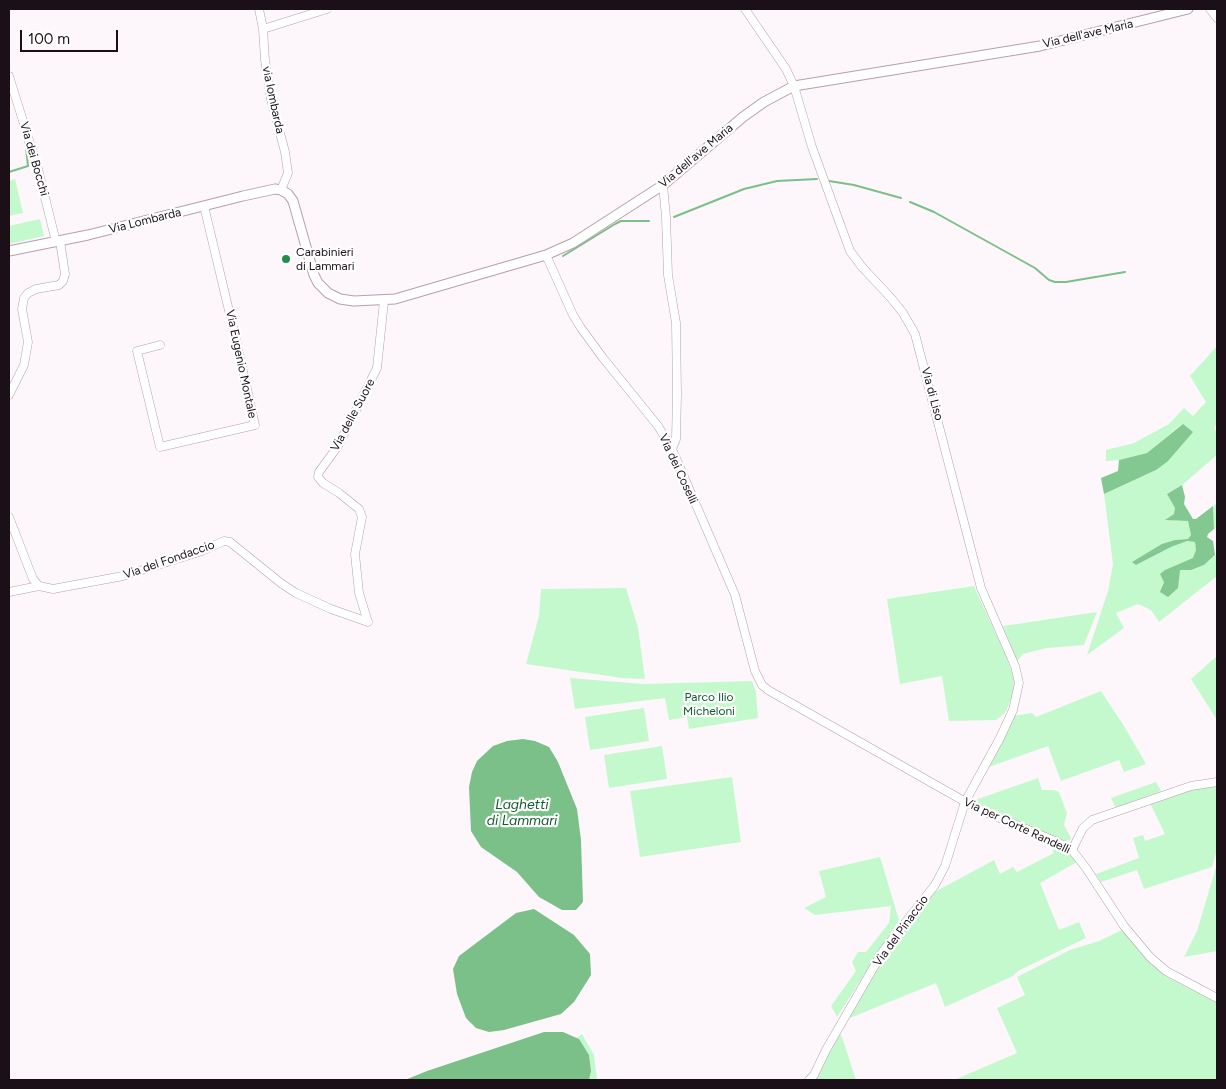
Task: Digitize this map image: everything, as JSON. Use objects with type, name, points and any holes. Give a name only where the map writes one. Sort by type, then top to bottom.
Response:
[{"type":"street","name":"via lombarda","points":[[259,9],[263,29],[270,99],[285,152],[288,173],[281,190]]},
{"type":"street","points":[[263,29],[327,9]]},
{"type":"street","name":"Via di Liso","points":[[745,9],[784,66],[794,86],[812,147],[850,251],[903,313],[915,334],[981,588],[1014,666],[1019,683],[1013,710],[965,802]]},
{"type":"street","name":"Via dell'ave Maria","points":[[281,190],[288,194],[293,201],[318,283],[333,296],[340,299],[384,301],[431,290],[546,255],[588,235],[662,185],[764,102],[794,86],[1040,46],[1188,9]]},
{"type":"street","points":[[1210,9],[1217,18]]},
{"type":"street","name":"Via dei Bocchi","points":[[9,76],[38,169],[66,274],[59,285],[36,289],[28,293],[24,298],[22,309],[28,342],[24,365],[9,395]]},
{"type":"street","points":[[662,185],[666,217],[668,275],[676,323],[676,439],[672,449]]},
{"type":"street","name":"Via Lombarda","points":[[9,251],[113,230],[268,190],[281,190]]},
{"type":"street","name":"Via Eugenio Montale","points":[[160,346],[137,351],[160,447],[254,425],[204,206]]},
{"type":"street","name":"Via dei Coselli","points":[[546,255],[577,322],[603,358],[658,426],[672,449],[735,595],[757,677]]},
{"type":"street","name":"Via delle Suore","points":[[368,622],[358,593],[355,554],[362,517],[360,509],[323,483],[318,478],[318,472],[338,446],[377,368],[384,301]]},
{"type":"street","points":[[9,517],[33,579],[40,586]]},
{"type":"street","name":"Via del Fondaccio","points":[[9,592],[40,586],[53,590],[139,573],[202,551],[224,541],[230,542],[296,594],[368,622]]},
{"type":"street","name":"Via per Corte Randelli","points":[[757,677],[768,690],[965,802],[1058,842],[1072,850],[1124,926],[1150,956],[1166,970],[1217,998]]},
{"type":"street","points":[[1072,850],[1083,828],[1092,820],[1191,786],[1217,782]]},
{"type":"street","name":"Via del Pinaccio","points":[[809,1080],[814,1075],[826,1050],[883,951],[935,885],[945,866],[965,802]]},
{"type":"green space","points":[[15,179],[23,213],[9,216],[9,181]]},
{"type":"green space","points":[[40,219],[44,236],[9,244],[9,226]]},
{"type":"green space","points":[[1217,346],[1217,424],[1214,428],[1217,433],[1217,455],[1182,485],[1167,494],[1175,508],[1174,514],[1166,520],[1188,521],[1191,535],[1188,539],[1175,540],[1136,565],[1171,547],[1187,541],[1195,542],[1194,558],[1165,570],[1164,582],[1161,586],[1179,570],[1191,570],[1204,565],[1217,554],[1217,576],[1159,622],[1151,610],[1138,604],[1116,613],[1124,628],[1087,655],[1108,591],[1113,564],[1104,494],[1156,470],[1182,424],[1147,453],[1119,460],[1106,461],[1106,450],[1134,443],[1169,424],[1184,408],[1193,416],[1206,402],[1190,376]]},
{"type":"green space","points":[[1217,503],[1217,526],[1214,529],[1213,506]]},
{"type":"green space","points":[[974,586],[1012,672],[1014,680],[1013,693],[1004,714],[996,720],[949,721],[942,676],[900,684],[887,599]]},
{"type":"green space","points":[[626,588],[638,628],[645,679],[622,678],[526,664],[539,616],[541,589]]},
{"type":"green space","points":[[1097,612],[1084,645],[1047,648],[1023,654],[1017,661],[1003,626]]},
{"type":"green space","points":[[1217,656],[1217,720],[1191,679]]},
{"type":"green space","name":"Parco Ilio Micheloni","points":[[570,678],[643,684],[752,681],[756,692],[758,718],[689,729],[687,717],[669,720],[665,698],[575,709]]},
{"type":"green space","points":[[1101,691],[1146,764],[1124,772],[1119,760],[1061,781],[1048,746],[986,768],[1013,716],[1032,713],[1036,717]]},
{"type":"green space","points":[[644,708],[649,741],[590,750],[585,717]]},
{"type":"green space","points":[[662,746],[667,779],[609,788],[604,755]]},
{"type":"green space","points":[[732,777],[741,842],[640,857],[630,791]]},
{"type":"green space","points":[[1038,778],[1042,790],[1059,792],[1067,813],[1064,825],[1071,838],[1070,840],[1065,841],[980,806],[975,800]]},
{"type":"green space","points":[[1156,782],[1161,791],[1116,808],[1111,798]]},
{"type":"green space","points":[[1217,785],[1217,849],[1212,867],[1144,889],[1137,870],[1101,882],[1096,874],[1139,858],[1133,838],[1143,835],[1145,841],[1165,834],[1150,803],[1193,789]]},
{"type":"green space","points":[[1055,845],[1075,858],[1077,862],[1040,883],[1059,930],[1079,922],[1086,938],[1018,971],[1013,976],[945,1007],[936,983],[840,1022],[885,949],[931,894],[994,860],[1000,874],[1013,867],[1017,872],[1054,853],[1052,850]]},
{"type":"green space","points":[[880,857],[899,920],[837,1017],[831,1006],[856,971],[852,962],[858,952],[866,952],[889,923],[891,906],[815,915],[804,908],[826,897],[819,871]]},
{"type":"green space","points":[[1217,864],[1217,951],[1184,957],[1197,931]]},
{"type":"green space","points":[[1122,930],[1165,976],[1217,1003],[1217,1080],[954,1080],[1017,1053],[997,1008],[1025,995],[1017,977],[1070,950],[1099,941]]},
{"type":"green space","points":[[582,1034],[594,1055],[597,1080],[589,1080],[591,1071],[589,1055],[577,1038]]},
{"type":"green space","points":[[837,1034],[840,1034],[842,1037],[856,1080],[812,1080]]},
{"type":"shaded area","points":[[1183,424],[1193,432],[1168,461],[1156,470],[1104,494],[1101,478],[1118,471],[1119,460],[1147,453]]},
{"type":"shaded area","points":[[1182,485],[1185,497],[1184,504],[1193,519],[1196,519],[1213,506],[1214,529],[1207,537],[1213,541],[1215,555],[1204,565],[1191,570],[1180,570],[1178,588],[1168,597],[1160,592],[1164,582],[1160,574],[1193,558],[1196,550],[1195,542],[1187,541],[1171,547],[1136,565],[1132,562],[1162,544],[1188,539],[1191,535],[1188,521],[1165,520],[1174,514],[1175,508],[1167,494]]},
{"type":"water","name":"Laghetti di Lammari","points":[[523,739],[535,741],[549,747],[558,762],[577,809],[581,840],[583,902],[576,910],[562,910],[539,897],[517,872],[481,847],[471,831],[469,787],[472,772],[477,761],[493,746],[507,741]]},
{"type":"water","points":[[534,909],[574,935],[590,954],[591,975],[574,1002],[561,1014],[504,1030],[489,1032],[476,1028],[466,1018],[457,994],[453,969],[459,956],[516,913]]},
{"type":"water","points":[[544,1032],[563,1032],[579,1039],[589,1055],[591,1071],[589,1080],[405,1080],[427,1071]]},
{"type":"waterway","points":[[9,172],[28,166],[25,139]]},
{"type":"waterway","points":[[674,217],[744,189],[777,181],[817,179]]},
{"type":"waterway","points":[[829,181],[854,185],[901,198]]},
{"type":"waterway","points":[[910,202],[934,212],[1035,268],[1049,280],[1055,282],[1066,282],[1125,272]]},
{"type":"waterway","points":[[563,256],[621,221],[649,221]]},
{"type":"place","name":"Carabinieri di Lammari","points":[[286,259]]}]
